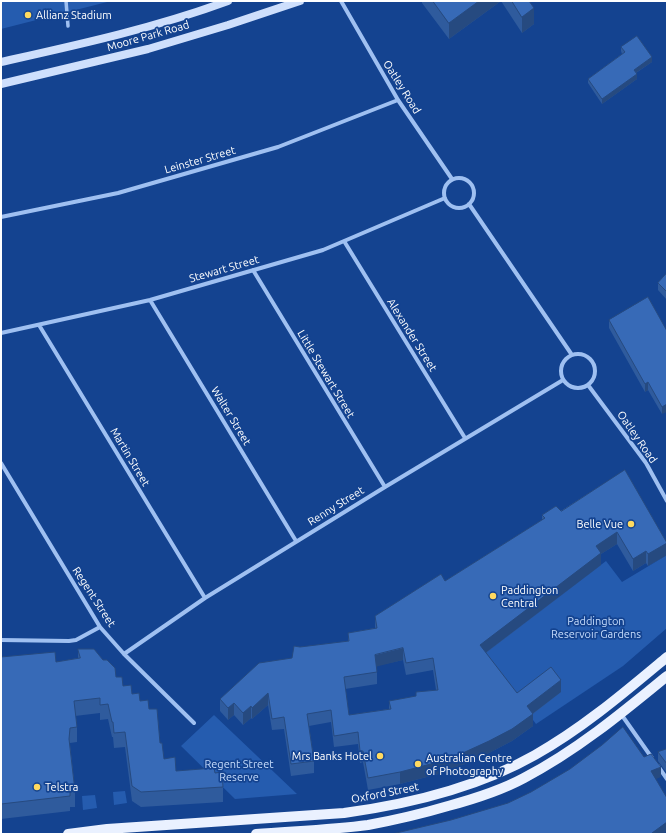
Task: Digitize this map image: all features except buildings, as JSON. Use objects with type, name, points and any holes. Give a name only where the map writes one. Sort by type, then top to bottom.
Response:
[{"type":"main road","name":"Moore Park Road","points":[[1,62],[126,32],[228,1]]},
{"type":"main road","name":"Moore Park Road","points":[[1,84],[148,49],[228,25],[300,1]]},
{"type":"main road","name":"Oxford Street","points":[[68,834],[344,813],[425,798],[449,791],[507,770],[535,755],[582,726],[667,657]]},
{"type":"main road","points":[[256,834],[368,825],[398,819],[462,802],[498,790],[536,772],[577,746],[621,714],[667,676]]},
{"type":"main road","points":[[612,703],[621,714]]},
{"type":"street","points":[[66,1],[68,26]]},
{"type":"street","name":"Oatley Road","points":[[341,1],[398,100],[452,179]]},
{"type":"street","name":"Leinster Street","points":[[1,217],[118,193],[278,147],[398,100]]},
{"type":"street","points":[[464,178],[472,185],[474,194],[473,199],[469,204],[458,208],[449,203],[446,198],[445,189],[447,184],[452,179],[464,178]]},
{"type":"street","name":"Stewart Street","points":[[1,334],[150,300],[323,250],[446,198]]},
{"type":"street","points":[[469,204],[572,355]]},
{"type":"street","name":"Alexander Street","points":[[344,241],[465,438]]},
{"type":"street","name":"Little Stewart Street","points":[[253,270],[385,487]]},
{"type":"street","name":"Walter Street","points":[[150,300],[296,542]]},
{"type":"street","name":"Martin Street","points":[[40,325],[205,598]]},
{"type":"street","points":[[582,354],[592,360],[595,371],[594,376],[588,385],[577,388],[566,384],[563,380],[561,375],[562,365],[567,357],[582,354]]},
{"type":"street","name":"Renny Street","points":[[124,654],[205,598],[465,438],[563,380]]},
{"type":"street","name":"Oatley Road","points":[[588,385],[646,463],[667,501]]},
{"type":"street","name":"Regent Street","points":[[1,463],[100,626],[124,654],[194,723]]},
{"type":"street","points":[[1,640],[76,640],[100,626]]},
{"type":"street","points":[[621,714],[667,779]]},
{"type":"green space","name":"Allianz Stadium","points":[[1,1],[111,1],[1,29]]},
{"type":"green space","name":"Paddington Reservoir Gardens","points":[[667,555],[667,628],[623,666],[536,724],[484,654],[606,561],[622,582]]},
{"type":"green space","name":"Regent Street Reserve","points":[[214,715],[297,794],[235,799],[181,746]]},
{"type":"green space","points":[[125,791],[127,803],[114,805],[113,792]]},
{"type":"green space","points":[[95,795],[97,808],[83,810],[82,796]]},
{"type":"place","name":"Allianz Stadium","points":[[28,15]]},
{"type":"place","name":"Belle Vue","points":[[631,524]]},
{"type":"place","name":"Paddington Central","points":[[493,596]]},
{"type":"place","name":"Mrs Banks Hotel","points":[[380,756]]},
{"type":"place","name":"Australian Centre of Photography","points":[[418,764]]},
{"type":"place","name":"Telstra","points":[[37,787]]}]
